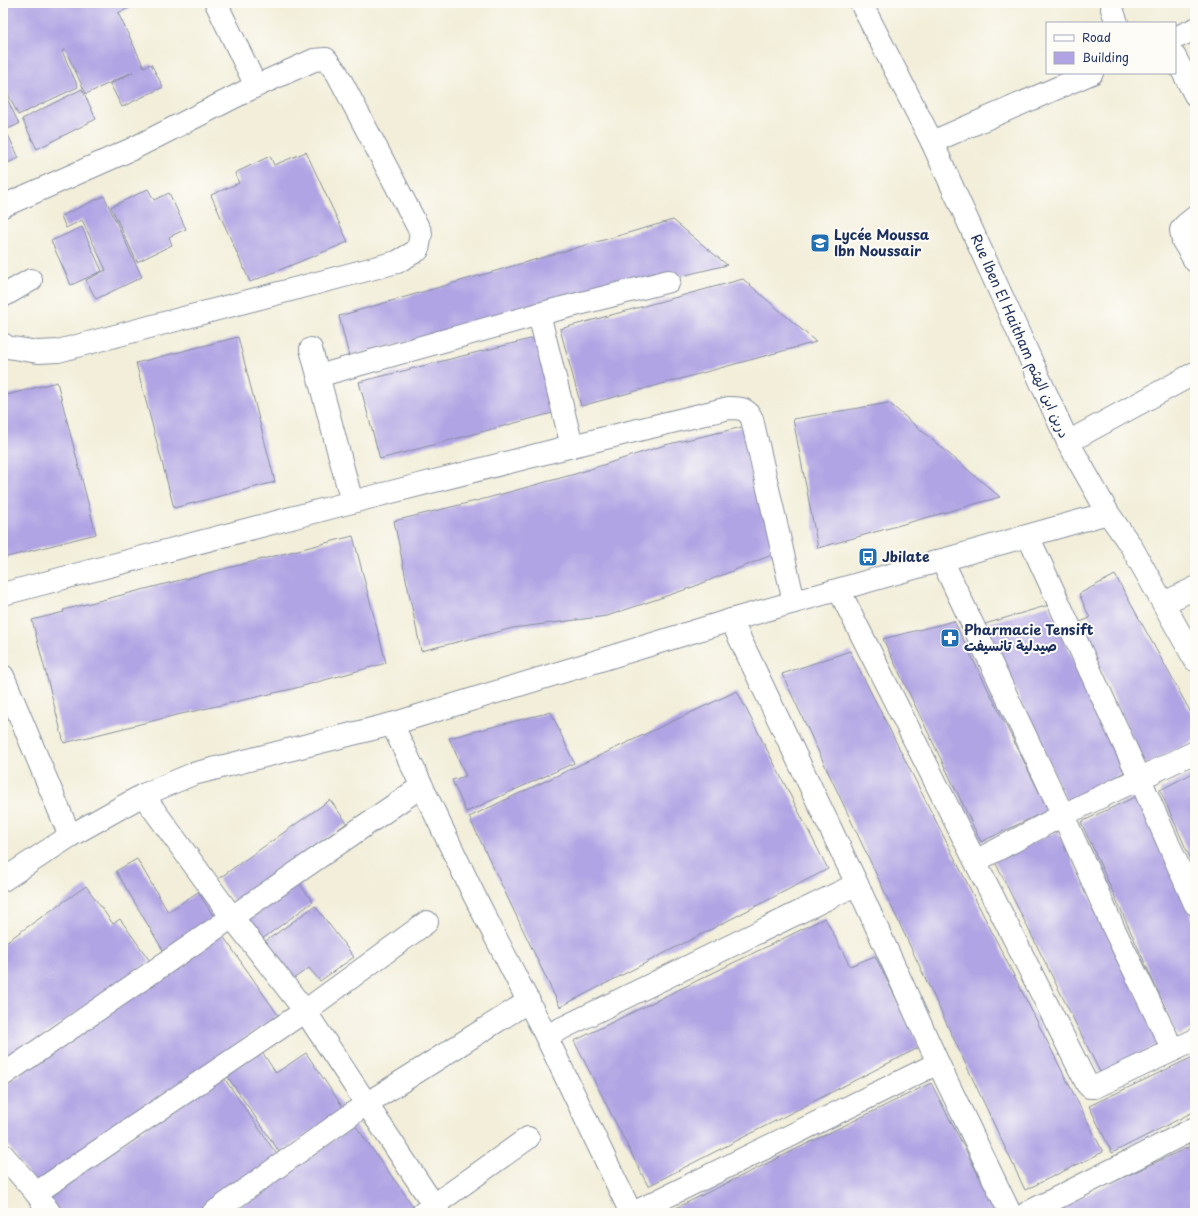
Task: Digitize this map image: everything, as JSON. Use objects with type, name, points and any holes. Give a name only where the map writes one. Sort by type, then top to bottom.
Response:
[{"type":"street","points":[[216,3],[256,86]]},
{"type":"street","name":"Rue Iben El Haitham دربن ابن الهثم","points":[[861,3],[932,142],[1068,442],[1108,513],[1131,546],[1195,660]]},
{"type":"street","points":[[1113,3],[1112,9],[1117,22]]},
{"type":"street","points":[[1176,38],[1195,29]]},
{"type":"street","points":[[3,206],[132,149],[256,86],[314,60],[326,59],[337,73],[421,233],[418,250],[396,262],[58,351],[38,352],[7,347],[3,344]]},
{"type":"street","points":[[1176,59],[1195,95]]},
{"type":"street","points":[[932,142],[1090,74]]},
{"type":"street","points":[[1195,217],[1181,230],[1183,241],[1195,261]]},
{"type":"street","points":[[3,296],[31,280]]},
{"type":"street","points":[[318,376],[539,314],[669,281]]},
{"type":"street","points":[[539,314],[572,446]]},
{"type":"street","points":[[311,349],[352,502]]},
{"type":"street","points":[[1068,442],[1195,373]]},
{"type":"street","points":[[3,594],[572,446],[729,408],[739,408],[744,409],[749,413],[752,419],[794,602]]},
{"type":"street","points":[[3,880],[70,836],[142,794],[193,774],[392,724],[731,620],[1108,513]]},
{"type":"street","points":[[1028,536],[1140,779],[1195,904]]},
{"type":"street","points":[[942,560],[1063,815],[1113,927],[1173,1050]]},
{"type":"street","points":[[1164,603],[1195,588]]},
{"type":"street","points":[[839,590],[1087,1084],[1090,1087],[1095,1087],[1195,1040]]},
{"type":"street","points":[[731,620],[857,884],[938,1063],[1010,1213]]},
{"type":"street","points":[[3,676],[70,836]]},
{"type":"street","points":[[392,724],[474,895],[529,1001],[632,1213],[938,1063]]},
{"type":"street","points":[[976,861],[1063,815],[1195,752]]},
{"type":"street","points":[[3,1075],[422,786]]},
{"type":"street","points":[[142,794],[232,917],[305,1011],[366,1104],[432,1210],[528,1138]]},
{"type":"street","points":[[546,1036],[857,884]]},
{"type":"street","points":[[36,1193],[305,1011],[428,922]]},
{"type":"street","points":[[213,1213],[366,1104],[529,1001]]},
{"type":"street","points":[[1027,1213],[1195,1128]]},
{"type":"street","points":[[3,1155],[36,1193],[50,1213]]},
{"type":"building","points":[[3,3],[141,3],[118,13],[144,67],[151,64],[163,87],[122,107],[110,84],[133,72],[86,94],[65,49],[62,51],[78,87],[18,115],[3,83]]},
{"type":"building","points":[[82,89],[96,119],[37,149],[22,119]]},
{"type":"building","points":[[3,90],[19,124],[3,131]]},
{"type":"building","points":[[8,135],[19,158],[3,165],[3,137]]},
{"type":"building","points":[[306,152],[348,242],[250,282],[211,195],[239,183],[235,173],[270,156],[274,165]]},
{"type":"building","points":[[148,189],[154,200],[169,193],[186,229],[169,237],[172,245],[137,262],[111,207]]},
{"type":"building","points":[[104,196],[142,277],[96,299],[86,280],[106,270],[82,220],[66,228],[61,216]]},
{"type":"building","points":[[673,220],[727,265],[349,356],[339,316]]},
{"type":"building","points":[[82,227],[102,271],[71,285],[51,241]]},
{"type":"building","points":[[743,279],[816,342],[581,406],[560,329]]},
{"type":"building","points":[[238,337],[275,482],[174,508],[136,363]]},
{"type":"building","points":[[538,337],[556,412],[380,459],[359,382]]},
{"type":"building","points":[[57,382],[96,534],[3,558],[3,396]]},
{"type":"building","points":[[889,403],[1000,497],[818,548],[793,419]]},
{"type":"building","points":[[751,425],[779,552],[693,587],[607,616],[513,628],[421,651],[394,521],[484,499],[575,474],[665,445]]},
{"type":"building","points":[[353,536],[386,663],[292,689],[168,717],[64,743],[32,620],[64,612],[63,610]]},
{"type":"building","points":[[1115,575],[1195,720],[1195,740],[1144,765],[1080,622],[1090,618],[1079,594]]},
{"type":"building","points":[[1049,605],[1124,772],[1069,806],[985,624]]},
{"type":"building","points":[[954,621],[1048,810],[981,842],[883,639]]},
{"type":"building","points":[[850,651],[1103,1152],[1025,1190],[782,674]]},
{"type":"building","points":[[737,691],[828,869],[560,1007],[469,817]]},
{"type":"building","points":[[551,712],[574,763],[466,812],[452,780],[466,776],[449,738]]},
{"type":"building","points":[[1195,772],[1195,869],[1160,790]]},
{"type":"building","points":[[1137,796],[1195,925],[1195,1028],[1178,1036],[1081,822]]},
{"type":"building","points":[[330,800],[347,823],[235,903],[218,879]]},
{"type":"building","points":[[1058,831],[1160,1043],[1101,1074],[994,860]]},
{"type":"building","points":[[137,859],[168,912],[198,892],[214,917],[164,952],[116,871]]},
{"type":"building","points":[[296,879],[313,902],[262,939],[245,915]]},
{"type":"building","points":[[86,886],[113,924],[120,919],[150,961],[3,1064],[3,944]]},
{"type":"building","points":[[315,906],[354,957],[320,981],[309,968],[290,981],[263,943]]},
{"type":"building","points":[[825,918],[850,966],[875,956],[920,1047],[648,1186],[574,1041]]},
{"type":"building","points":[[221,933],[278,1015],[35,1184],[3,1138],[3,1086]]},
{"type":"building","points":[[260,1049],[276,1073],[306,1053],[344,1109],[280,1153],[225,1073]]},
{"type":"building","points":[[1195,1056],[1195,1111],[1112,1153],[1089,1106]]},
{"type":"building","points":[[222,1075],[278,1156],[195,1213],[58,1213],[46,1196]]},
{"type":"building","points":[[931,1083],[998,1213],[676,1213],[674,1209]]},
{"type":"building","points":[[355,1125],[413,1206],[402,1213],[231,1213]]},
{"type":"building","points":[[1195,1144],[1195,1213],[1047,1213]]},
{"type":"place","name":"Lycée Moussa Ibn Noussair","points":[[820,243]]},
{"type":"place","name":"Jbilate","points":[[868,557]]},
{"type":"place","name":"Pharmacie Tensift صيدلية تانسيفت","points":[[950,638]]}]
